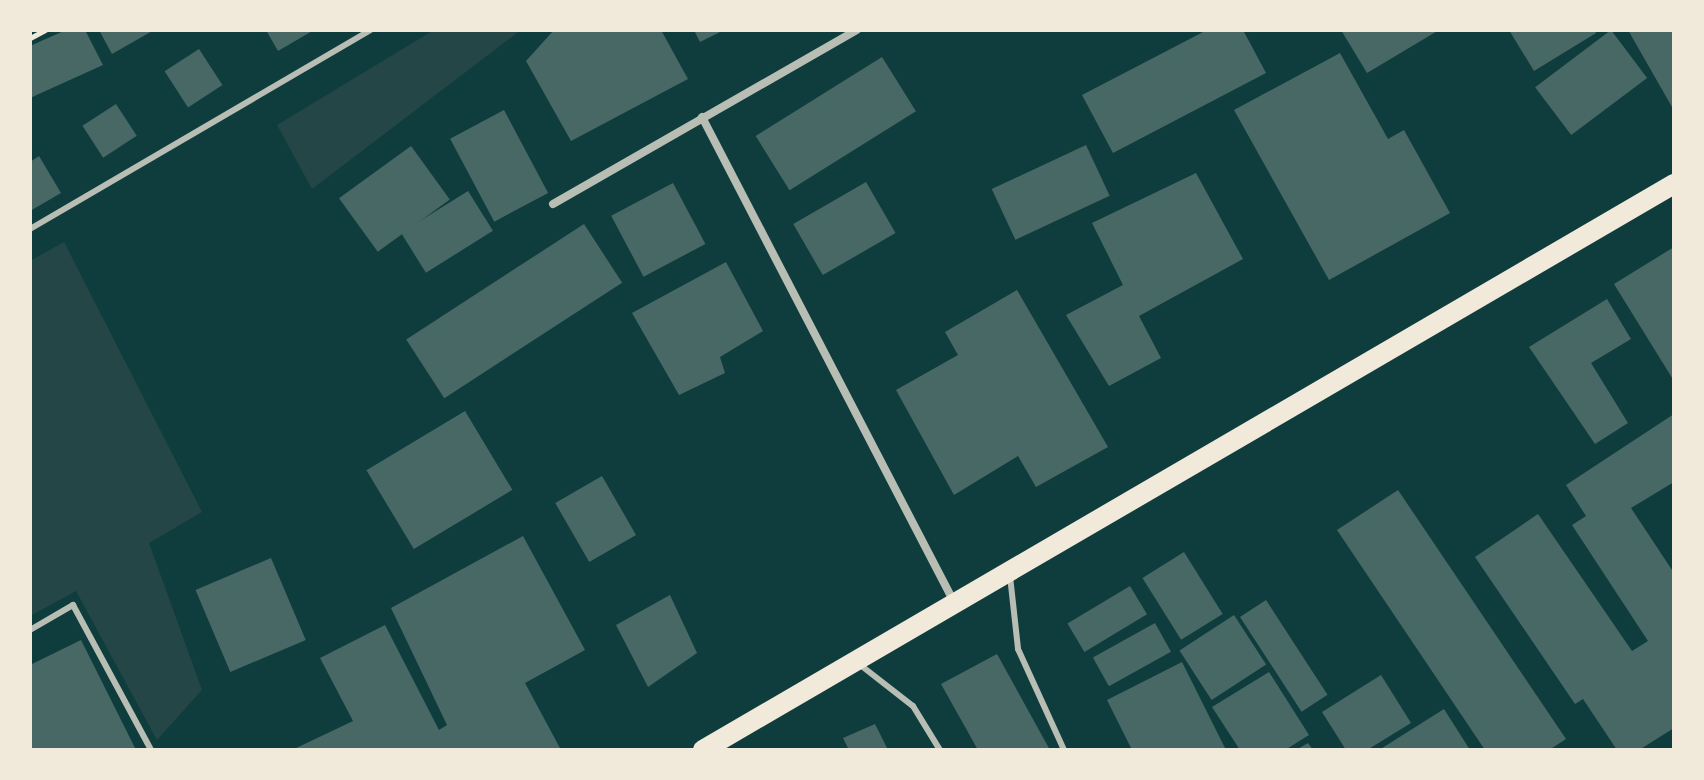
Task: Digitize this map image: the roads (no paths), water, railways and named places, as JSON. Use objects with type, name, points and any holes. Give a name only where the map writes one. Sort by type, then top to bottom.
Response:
[{"type":"main road","points":[[703,750],[1674,184]]},
{"type":"street","points":[[553,204],[857,30]]},
{"type":"street","points":[[702,117],[955,605]]},
{"type":"lane","points":[[30,229],[370,30]]},
{"type":"lane","points":[[1010,573],[1018,649],[1064,750]]},
{"type":"lane","points":[[30,630],[73,605],[151,750]]},
{"type":"lane","points":[[856,661],[913,706],[940,750]]}]
